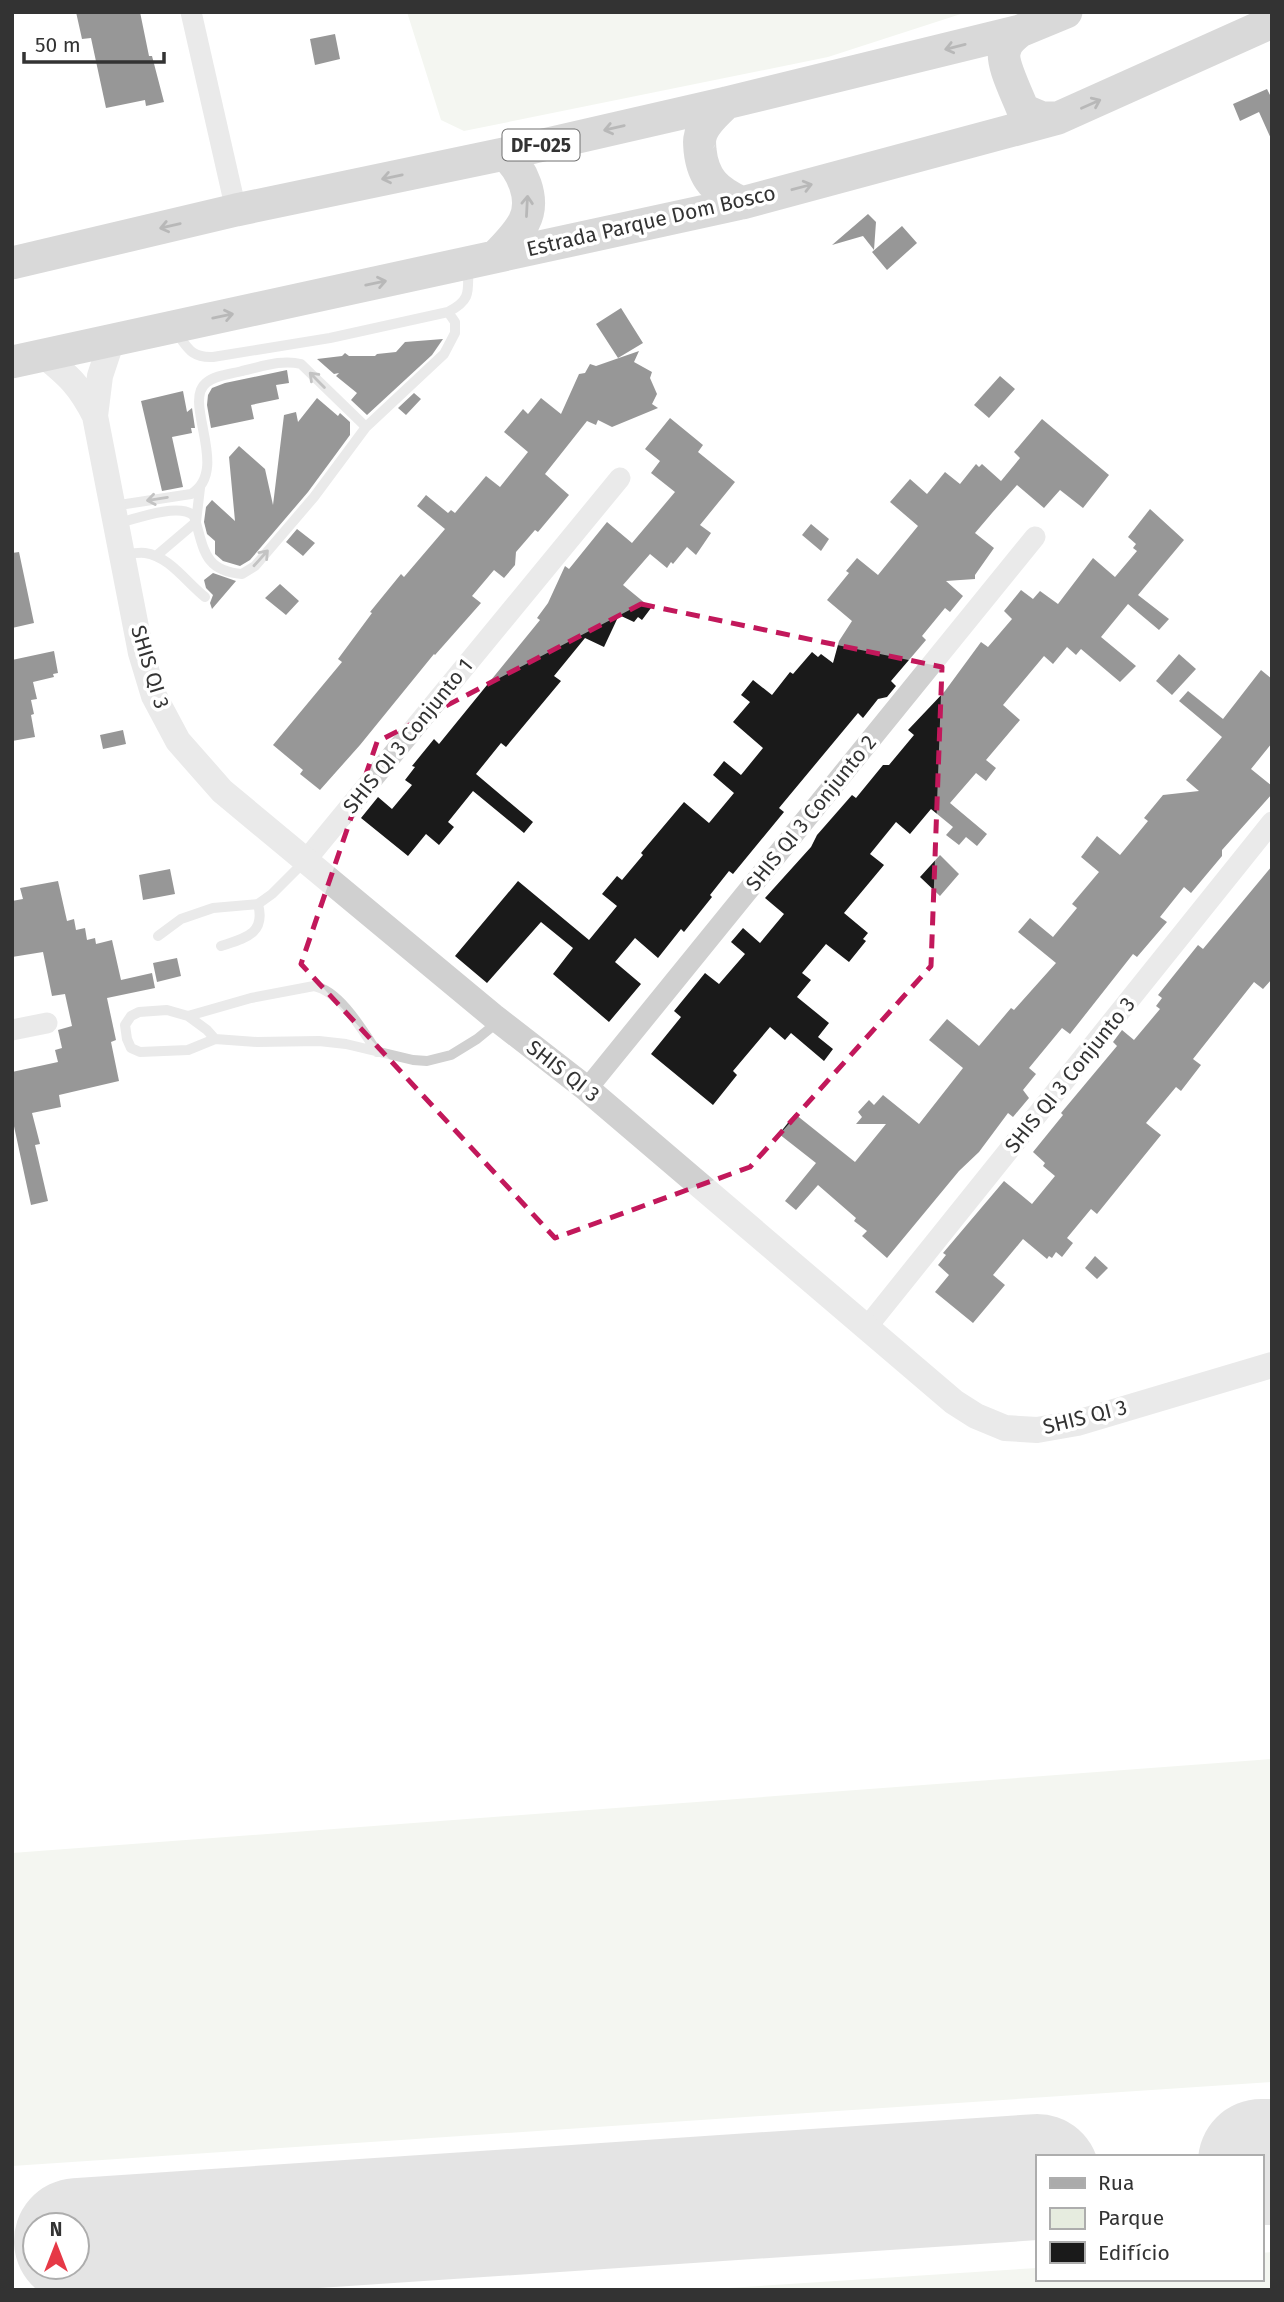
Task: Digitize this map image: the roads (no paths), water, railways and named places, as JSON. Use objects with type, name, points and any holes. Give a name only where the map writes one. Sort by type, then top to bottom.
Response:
[{"type":"main road","name":"DF-025","points":[[12,262],[726,103],[1020,31],[1066,12]]},
{"type":"main road","name":"Estrada Parque Dom Bosco","points":[[28,359],[742,203],[1058,118],[1267,28]]},
{"type":"main road","points":[[1020,31],[1009,41],[1004,51],[1004,60],[1023,110],[1042,118],[1058,118]]},
{"type":"main road","points":[[726,103],[708,122],[699,139],[702,165],[713,184],[723,194],[742,203]]},
{"type":"main road","points":[[656,118],[673,126],[684,138],[692,164],[692,190],[676,217]]},
{"type":"main road","points":[[482,259],[514,238],[526,219],[528,198],[523,178],[514,162],[504,154]]},
{"type":"street","points":[[191,12],[236,210]]},
{"type":"street","name":"SHIS QI 3","points":[[95,416],[100,376],[112,340]]},
{"type":"street","name":"SHIS QI 3","points":[[28,359],[71,378],[82,391],[95,416],[141,653],[154,696],[178,741],[222,791],[499,1021],[587,1089],[954,1402],[1005,1429],[1037,1430],[1077,1423],[1272,1365]]},
{"type":"street","name":"SHIS QI 3 Conjunto 1","points":[[306,860],[620,478]]},
{"type":"street","name":"SHIS QI 3 Conjunto 2","points":[[587,1089],[1035,537]]},
{"type":"street","name":"SHIS QI 3 Conjunto 3","points":[[867,1327],[1272,822]]},
{"type":"street","points":[[12,1030],[47,1023]]},
{"type":"lane","points":[[172,327],[192,353],[200,357],[213,357],[330,338],[449,312],[463,305],[482,259]]},
{"type":"lane","points":[[114,515],[175,510],[189,512],[196,522],[206,555],[213,565],[221,571],[243,574],[255,566],[314,497],[366,428],[444,354],[455,333],[455,322],[449,312]]},
{"type":"lane","points":[[156,556],[196,522],[200,488],[208,467],[199,396],[204,384],[215,377],[288,361],[301,364],[366,428]]},
{"type":"lane","points":[[114,515],[191,494],[200,488]]},
{"type":"lane","points":[[122,555],[144,552],[156,556],[205,597]]},
{"type":"lane","name":"SHIS QI 3 Conjunto 1","points":[[258,904],[306,860]]},
{"type":"lane","points":[[158,936],[181,919],[213,908],[258,904],[261,917],[251,935],[222,946]]},
{"type":"lane","points":[[188,1016],[251,998],[314,985],[329,992],[354,1017],[377,1052]]},
{"type":"lane","points":[[215,1039],[188,1016],[167,1010],[139,1012],[131,1016],[125,1025],[131,1048],[140,1052],[188,1050],[215,1039],[257,1042],[319,1041],[346,1044],[413,1060],[440,1059],[477,1039],[499,1021]]}]
